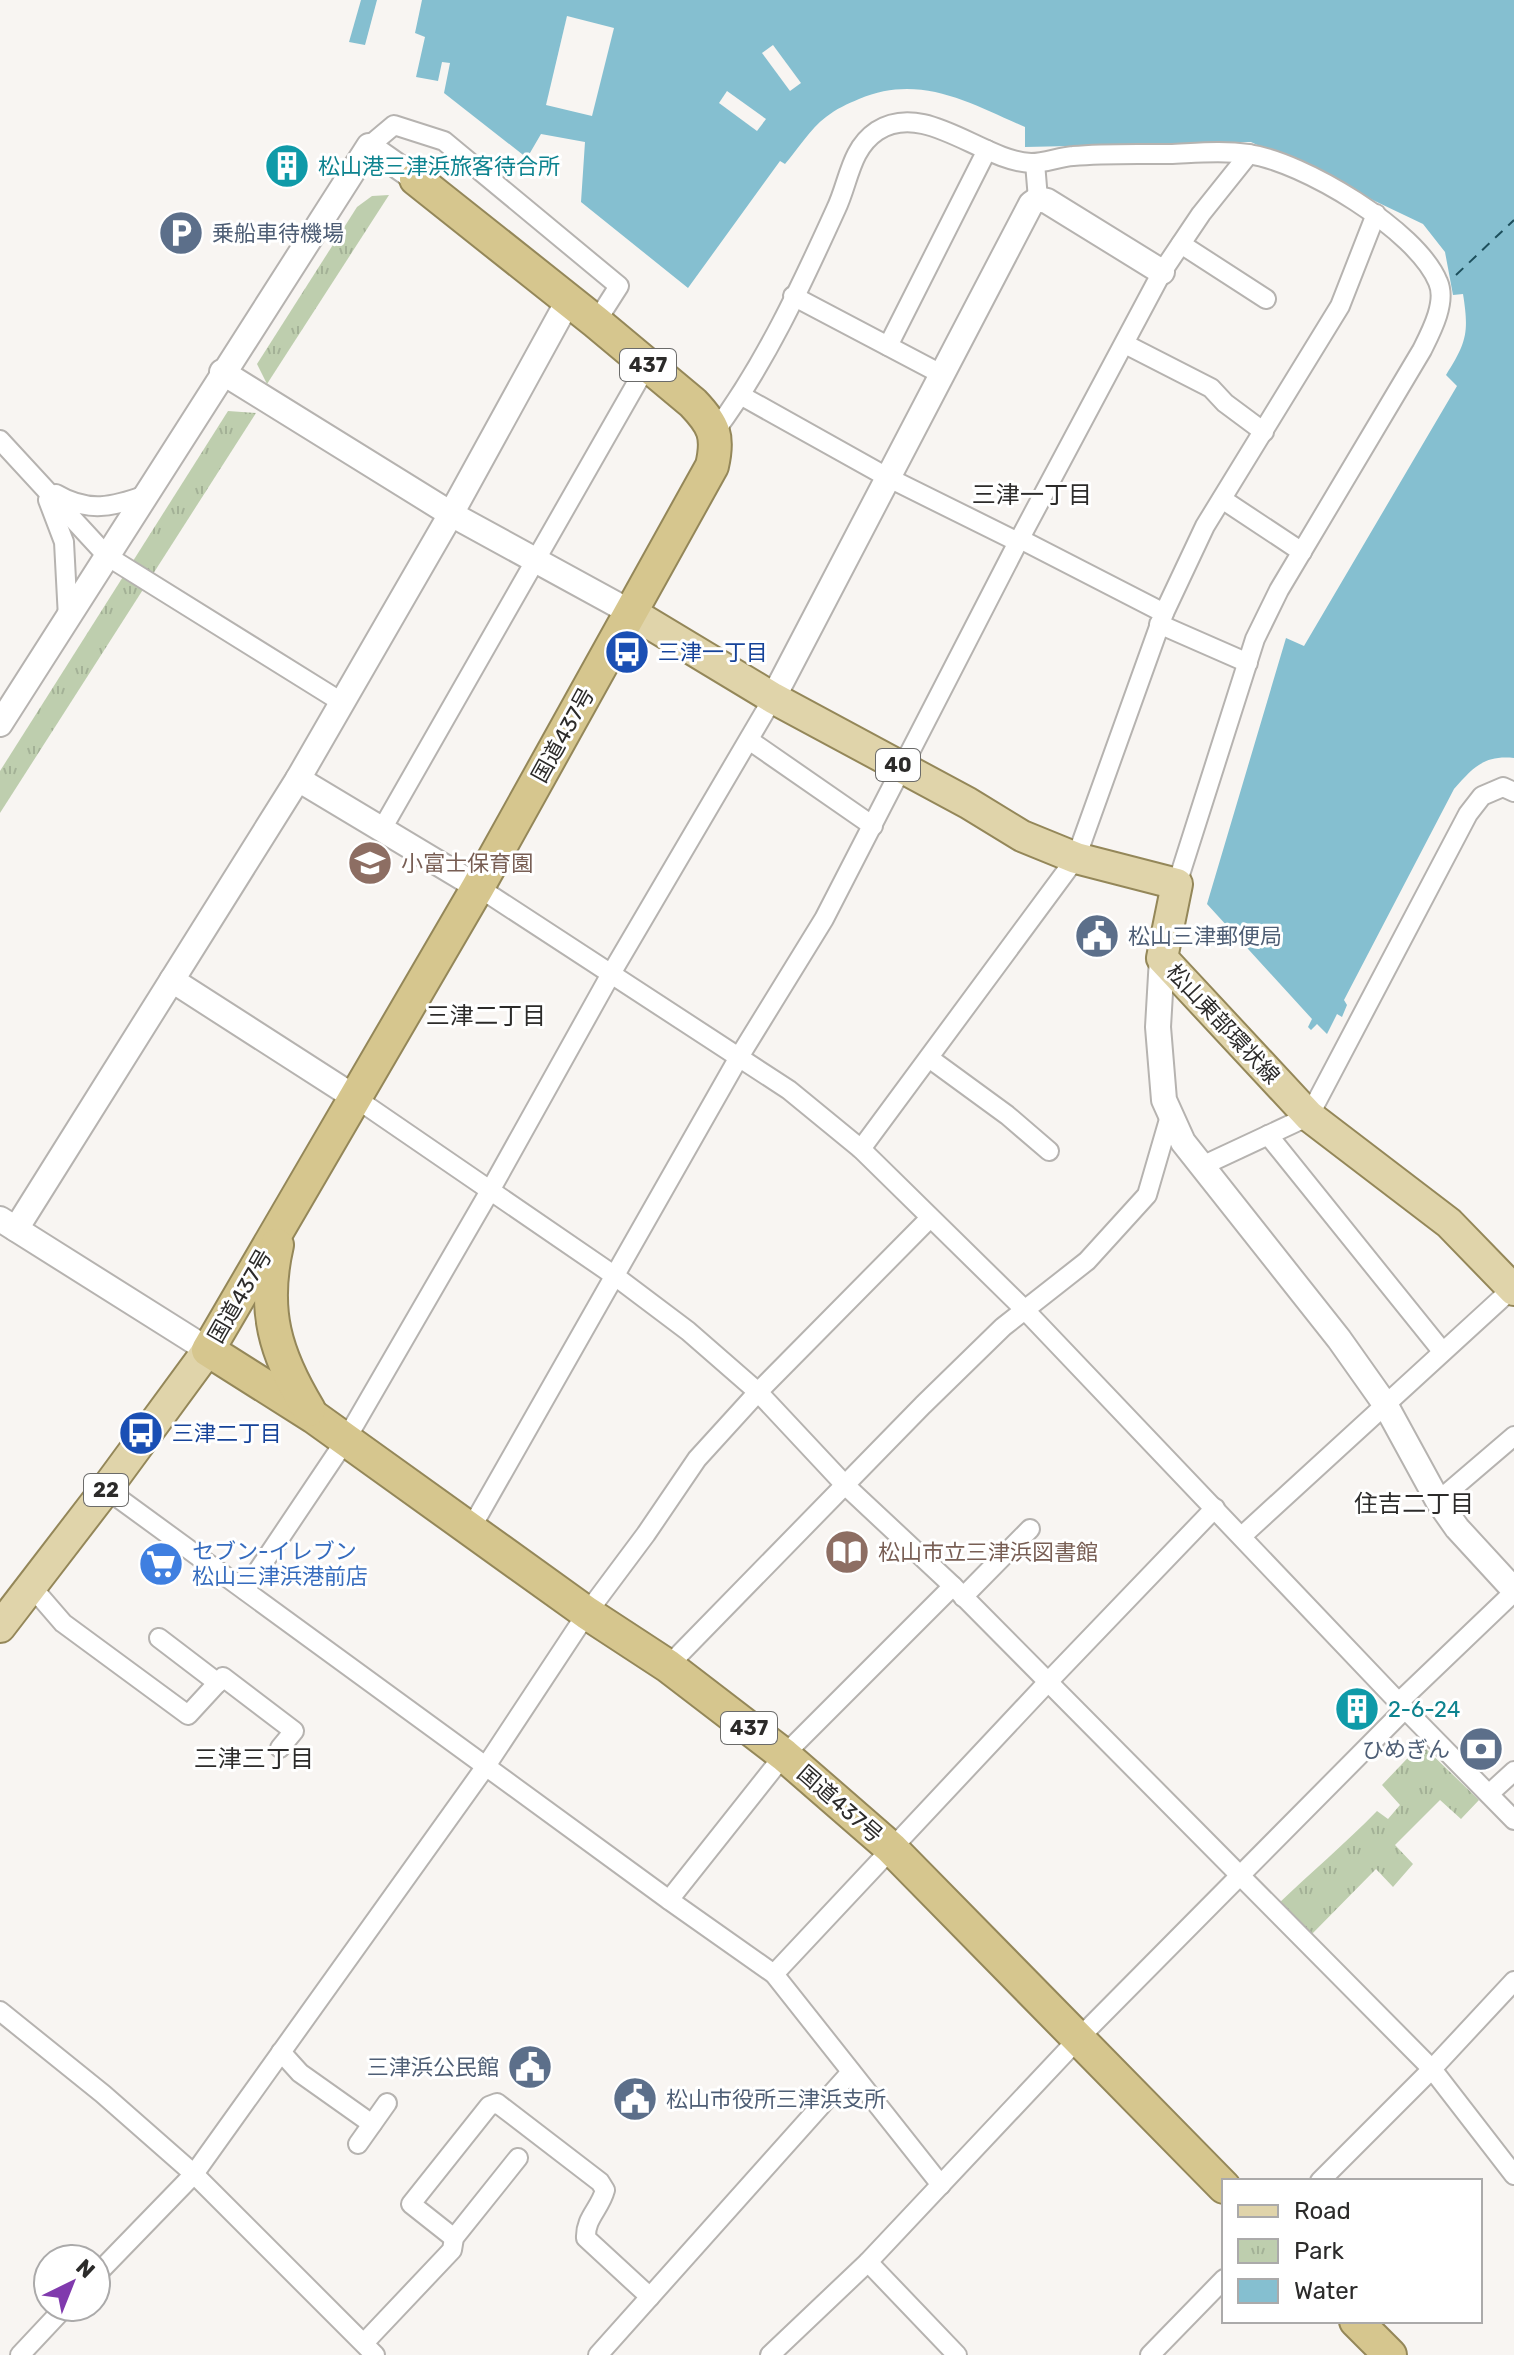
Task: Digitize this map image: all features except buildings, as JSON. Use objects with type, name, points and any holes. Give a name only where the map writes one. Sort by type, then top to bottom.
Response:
[{"type":"highway","name":"437","points":[[416,179],[693,403],[715,431]]},
{"type":"highway","name":"国道437号","points":[[715,431],[716,450],[712,466],[632,613],[478,887],[208,1350],[314,1417],[587,1613],[668,1666],[784,1755],[891,1848],[1222,2185]]},
{"type":"highway","points":[[281,1226],[270,1276],[273,1329],[288,1375],[314,1417]]},
{"type":"highway","points":[[1358,2323],[1390,2355]]},
{"type":"main road","name":"40","points":[[632,613],[773,698],[968,803],[1022,836],[1076,858],[1177,884]]},
{"type":"main road","name":"松山東部環状線","points":[[1177,884],[1162,958],[1309,1116],[1449,1223],[1513,1288]]},
{"type":"main road","name":"22","points":[[0,1627],[208,1350]]},
{"type":"street","points":[[715,431],[742,396],[838,206],[855,158],[866,141],[879,130],[896,124],[915,122],[943,130],[1011,160],[1035,163],[1071,156],[1249,154],[1324,183],[1376,214],[1413,244],[1440,284],[1437,319],[1422,350],[1279,590],[1255,639],[1177,884]]},
{"type":"street","points":[[0,724],[369,146],[394,125],[444,141],[619,286],[596,322]]},
{"type":"street","points":[[369,146],[416,179]]},
{"type":"street","points":[[888,346],[987,150]]},
{"type":"street","points":[[470,1530],[739,1057],[824,919],[1019,540],[1162,272],[1201,214],[1249,154]]},
{"type":"street","points":[[1035,163],[1038,199]]},
{"type":"street","points":[[245,1590],[345,1441],[612,972],[773,698],[1031,204],[1038,199],[1047,201],[1162,272]]},
{"type":"street","points":[[861,1149],[1076,858],[1162,618],[1205,526],[1340,306],[1376,214]]},
{"type":"street","points":[[1181,244],[1266,299]]},
{"type":"street","points":[[793,296],[941,374]]},
{"type":"street","points":[[208,1350],[8,1224],[172,980],[298,779],[451,514],[568,301]]},
{"type":"street","points":[[1125,344],[1211,388],[1225,403],[1264,432]]},
{"type":"street","points":[[382,829],[647,365]]},
{"type":"street","points":[[222,372],[451,514],[632,613]]},
{"type":"street","points":[[742,396],[887,477],[1019,540],[1248,663]]},
{"type":"street","points":[[0,440],[107,556],[343,703]]},
{"type":"street","points":[[40,484],[83,506],[116,506],[146,495]]},
{"type":"street","points":[[40,484],[56,516],[64,542],[68,618]]},
{"type":"street","points":[[1222,499],[1302,552]]},
{"type":"street","points":[[749,740],[873,826]]},
{"type":"street","points":[[298,779],[612,972],[789,1090],[861,1149],[1024,1309],[1514,1820]]},
{"type":"street","points":[[1202,1166],[1309,1116],[1468,814],[1482,796],[1503,787],[1514,792]]},
{"type":"street","points":[[770,2355],[868,2262],[1078,2039],[1514,1591],[1457,1528],[1438,1501],[1385,1404],[1302,1289],[1183,1142],[1164,1100],[1158,1027],[1162,958]]},
{"type":"street","points":[[172,980],[354,1097],[615,1276],[688,1331],[758,1392],[846,1486],[958,1591],[1432,2069],[1514,2175]]},
{"type":"street","points":[[929,1058],[1007,1115],[1049,1151]]},
{"type":"street","points":[[668,1666],[923,1405],[1024,1309],[1087,1261],[1147,1195],[1170,1116]]},
{"type":"street","points":[[1268,1135],[1442,1351]]},
{"type":"street","points":[[112,2259],[194,2174],[486,1766],[587,1613],[697,1459],[758,1392],[930,1218]]},
{"type":"street","points":[[1242,1536],[1513,1288]]},
{"type":"street","points":[[1438,1501],[1514,1436]]},
{"type":"street","points":[[106,1489],[774,1974],[941,2185]]},
{"type":"street","points":[[774,1974],[1215,1508]]},
{"type":"street","points":[[669,1900],[784,1755],[958,1591],[1030,1529]]},
{"type":"street","points":[[31,1586],[63,1623],[188,1715],[223,1677],[294,1731],[280,1748]]},
{"type":"street","points":[[159,1638],[218,1683]]},
{"type":"street","points":[[1489,1794],[1514,1771]]},
{"type":"street","points":[[1322,2179],[1514,1981]]},
{"type":"street","points":[[0,2011],[103,2094],[194,2174],[369,2349],[452,2250],[454,2238],[518,2158]]},
{"type":"street","points":[[281,2052],[300,2073],[372,2124]]},
{"type":"street","points":[[598,2355],[851,2072]]},
{"type":"street","points":[[358,2144],[387,2103]]},
{"type":"street","points":[[454,2238],[411,2204],[489,2106],[497,2103],[600,2182],[605,2190],[585,2225],[586,2238],[650,2297]]},
{"type":"street","points":[[868,2262],[957,2355]]},
{"type":"street","points":[[1150,2355],[1222,2281]]},
{"type":"street","points":[[20,2355],[50,2323]]},
{"type":"green space","points":[[389,195],[267,384],[257,364],[357,207],[372,196]]},
{"type":"green space","points":[[228,411],[256,413],[0,813],[0,771]]},
{"type":"green space","points":[[1421,1744],[1479,1800],[1461,1819],[1440,1800],[1395,1845],[1413,1864],[1393,1887],[1376,1869],[1309,1937],[1277,1905],[1377,1811],[1388,1819],[1400,1805],[1382,1785]]},
{"type":"water","points":[[361,0],[377,0],[365,45],[349,42]]},
{"type":"water","points":[[422,0],[1514,0],[1514,758],[1494,759],[1480,764],[1454,789],[1344,1000],[1347,1005],[1342,1017],[1337,1014],[1327,1034],[1317,1024],[1311,1030],[1308,1027],[1312,1019],[1207,904],[1286,638],[1304,646],[1457,386],[1446,375],[1465,336],[1463,294],[1453,295],[1445,252],[1423,224],[1251,142],[1025,147],[1025,127],[944,94],[903,89],[859,99],[820,122],[785,164],[780,161],[688,288],[581,202],[585,142],[541,134],[527,158],[444,93],[450,63],[442,62],[438,81],[416,77],[425,37],[415,33]]},
{"type":"pier","points":[[567,16],[614,28],[592,116],[546,105]]},
{"type":"pier","points":[[773,45],[801,83],[790,91],[762,53]]},
{"type":"pier","points":[[727,91],[766,119],[757,131],[719,103]]},
{"type":"ferry route","points":[[1456,275],[1514,220]]},
{"type":"place","name":"松山港三津浜旅客待合所","points":[[287,166]]},
{"type":"place","name":"乗船車待機場","points":[[181,233]]},
{"type":"place","name":"三津一丁目","points":[[627,652]]},
{"type":"place","name":"小富士保育園","points":[[370,863]]},
{"type":"place","name":"松山三津郵便局","points":[[1097,936]]},
{"type":"place","name":"三津二丁目","points":[[141,1433]]},
{"type":"place","name":"松山市立三津浜図書館","points":[[847,1552]]},
{"type":"place","name":"セブン-イレブン 松山三津浜港前店","points":[[161,1564]]},
{"type":"place","name":"2-6-24","points":[[1357,1709]]},
{"type":"place","name":"ひめぎん","points":[[1481,1749]]},
{"type":"place","name":"三津浜公民館","points":[[530,2067]]},
{"type":"place","name":"松山市役所三津浜支所","points":[[635,2099]]},
{"type":"district","name":"三津一丁目","points":[[1032,495]]},
{"type":"district","name":"三津二丁目","points":[[486,1016]]},
{"type":"district","name":"住吉二丁目","points":[[1414,1504]]},
{"type":"district","name":"三津三丁目","points":[[254,1759]]}]
